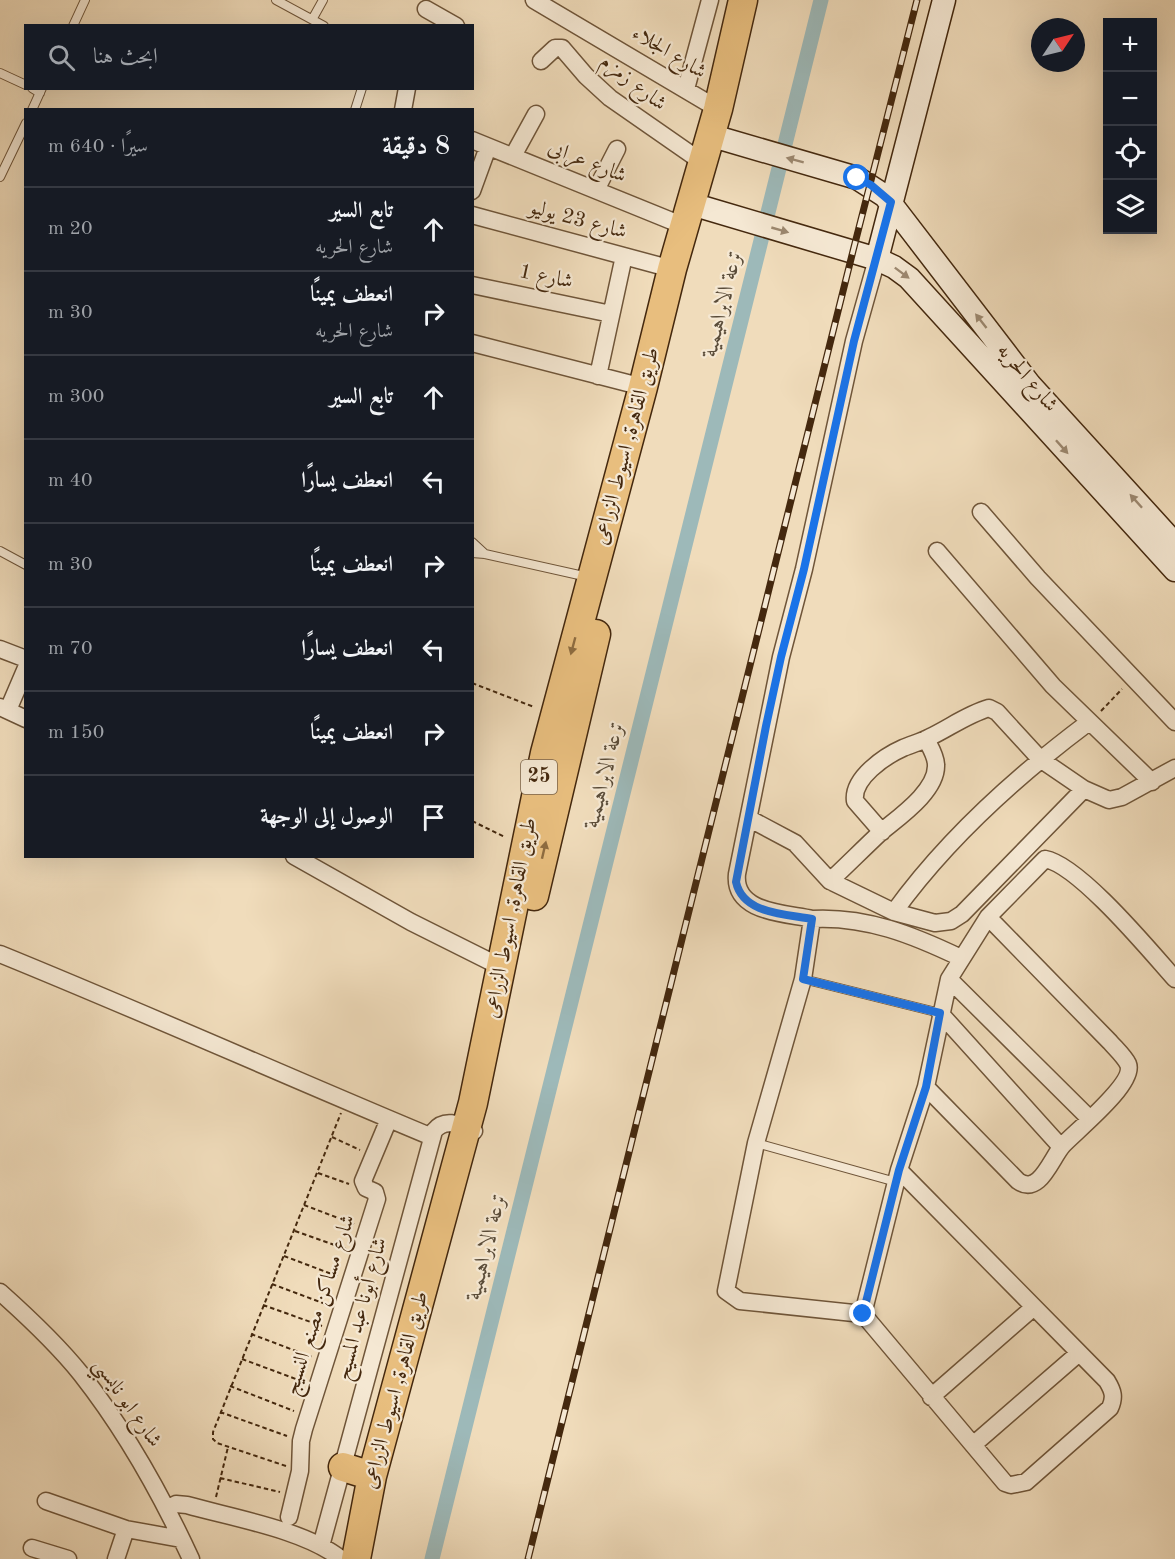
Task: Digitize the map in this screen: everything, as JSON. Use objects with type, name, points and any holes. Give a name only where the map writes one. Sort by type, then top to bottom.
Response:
[{"type":"highway","name":"طريق القاهرة, اسيوط الزراعى","points":[[472,1130],[473,1103],[524,846],[555,715],[643,387],[672,269],[707,217],[702,162],[718,109],[743,0]]},
{"type":"highway","name":"طريق القاهرة, اسيوط الزراعى","points":[[356,1559],[372,1476],[472,1130],[610,577],[661,386],[707,217],[735,143],[737,73],[756,0]]},
{"type":"highway","name":"طريق القاهرة, اسيوط الزراعى","points":[[370,1559],[443,1235]]},
{"type":"highway","points":[[343,1467],[372,1476]]},
{"type":"main road","points":[[878,259],[944,0]]},
{"type":"main road","name":"شارع الحريه","points":[[735,143],[843,174],[871,185],[891,202],[1030,385],[1175,544]]},
{"type":"main road","name":"شارع الحريه","points":[[707,217],[829,244],[878,259],[894,267],[915,284],[1175,570]]},
{"type":"street","name":"شارع الجلاء","points":[[534,0],[718,109]]},
{"type":"street","points":[[686,89],[710,0]]},
{"type":"street","points":[[425,12],[452,24]]},
{"type":"street","name":"شارع زمزم","points":[[541,61],[555,48],[562,48],[604,93],[702,162]]},
{"type":"street","points":[[403,108],[407,90]]},
{"type":"street","points":[[513,156],[536,114]]},
{"type":"street","points":[[474,179],[480,143]]},
{"type":"street","name":"شارع عرابى","points":[[480,143],[596,190],[707,217]]},
{"type":"street","points":[[596,190],[617,149]]},
{"type":"street","name":"شارع 23 يوليو","points":[[474,216],[672,269]]},
{"type":"street","points":[[598,376],[624,256]]},
{"type":"street","points":[[878,259],[852,351],[804,569],[776,680],[736,882],[742,897],[760,908],[812,919],[835,918],[877,924],[920,938],[961,958]]},
{"type":"street","name":"شارع 1","points":[[474,285],[611,314]]},
{"type":"street","points":[[474,344],[643,387]]},
{"type":"street","points":[[981,512],[1038,578],[1175,722]]},
{"type":"street","points":[[937,551],[1033,663],[1089,722],[1152,782]]},
{"type":"street","points":[[0,649],[24,658]]},
{"type":"street","points":[[24,672],[4,709],[24,718]]},
{"type":"street","points":[[882,832],[855,801],[856,791],[862,781],[882,761],[903,748],[989,708],[997,712],[1040,759],[1084,789],[1109,800],[1122,797],[1175,768]]},
{"type":"street","points":[[894,912],[939,857],[1040,759],[1089,722]]},
{"type":"street","points":[[830,881],[882,832],[905,814],[931,784],[937,767],[926,739]]},
{"type":"street","points":[[750,819],[795,843],[830,881],[894,912],[934,923],[951,921],[962,914],[1084,789]]},
{"type":"street","points":[[298,858],[411,922],[501,967]]},
{"type":"street","points":[[863,1314],[897,1176],[926,1087],[949,979],[988,917],[1035,867],[1045,859],[1052,860],[1060,864],[1108,905],[1175,979]]},
{"type":"street","points":[[926,1087],[1024,1185],[1038,1182],[1061,1147],[1090,1119],[1129,1074],[1128,1064],[1110,1042],[988,917]]},
{"type":"street","points":[[812,919],[803,979],[756,1143],[726,1291],[740,1301],[863,1314],[1005,1483],[1018,1485],[1026,1482],[1110,1408],[1113,1392],[1107,1381],[1034,1307],[897,1176]]},
{"type":"street","points":[[0,954],[164,1021],[432,1137],[434,1131],[442,1124],[454,1123],[472,1130]]},
{"type":"street","points":[[949,979],[1090,1119]]},
{"type":"street","points":[[940,1013],[1061,1147]]},
{"type":"street","name":"شارع مساكن مصنع النسيج","points":[[289,1517],[300,1471],[301,1441],[377,1197],[375,1192],[364,1186],[363,1181],[389,1119]]},
{"type":"street","name":"شارع أبونا عبد المسيح","points":[[321,1546],[432,1137]]},
{"type":"street","name":"شارع ابو نايسبي","points":[[0,1292],[58,1348],[99,1399],[167,1509],[190,1559]]},
{"type":"street","points":[[932,1397],[1034,1307]]},
{"type":"street","points":[[973,1445],[1079,1353]]},
{"type":"street","points":[[46,1501],[126,1529],[181,1539]]},
{"type":"street","points":[[167,1509],[176,1504],[187,1505],[303,1537],[341,1559]]},
{"type":"street","points":[[116,1559],[126,1529]]},
{"type":"street","points":[[32,1548],[68,1559]]},
{"type":"lane","points":[[74,24],[85,0]]},
{"type":"lane","points":[[276,0],[321,24]]},
{"type":"lane","points":[[312,18],[323,0]]},
{"type":"lane","points":[[0,73],[24,85]]},
{"type":"lane","points":[[33,108],[38,90]]},
{"type":"lane","points":[[356,108],[361,90]]},
{"type":"lane","points":[[0,177],[24,127]]},
{"type":"lane","points":[[474,544],[485,554]]},
{"type":"lane","points":[[0,552],[24,564]]},
{"type":"lane","points":[[474,553],[592,578]]},
{"type":"lane","points":[[803,979],[940,1013]]},
{"type":"lane","points":[[756,1143],[897,1176]]},
{"type":"path","points":[[1089,722],[1133,679]]},
{"type":"path","points":[[474,684],[555,715]]},
{"type":"path","points":[[474,822],[524,846]]},
{"type":"path","points":[[300,1471],[217,1443],[213,1439],[213,1432],[346,1101]]},
{"type":"path","points":[[331,1137],[373,1156]]},
{"type":"path","points":[[304,1205],[368,1229]]},
{"type":"path","points":[[293,1230],[360,1254]]},
{"type":"path","points":[[283,1256],[351,1281]]},
{"type":"path","points":[[272,1284],[342,1310]]},
{"type":"path","points":[[263,1305],[336,1331]]},
{"type":"path","points":[[251,1335],[326,1362]]},
{"type":"path","points":[[241,1359],[318,1387]]},
{"type":"path","points":[[230,1386],[308,1416]]},
{"type":"path","points":[[220,1412],[301,1441]]},
{"type":"path","points":[[215,1502],[228,1447]]},
{"type":"path","points":[[220,1478],[295,1495]]},
{"type":"waterway","name":"ترعة الابراهيمية","points":[[432,1559],[821,0]]},
{"type":"railway","points":[[528,1559],[917,0]]},
{"type":"route","points":[[857,178],[871,185],[891,202],[878,259],[844,382],[804,569],[781,657],[736,882],[742,897],[751,904],[812,919],[803,979],[940,1013],[926,1087],[899,1170],[863,1314]]}]
